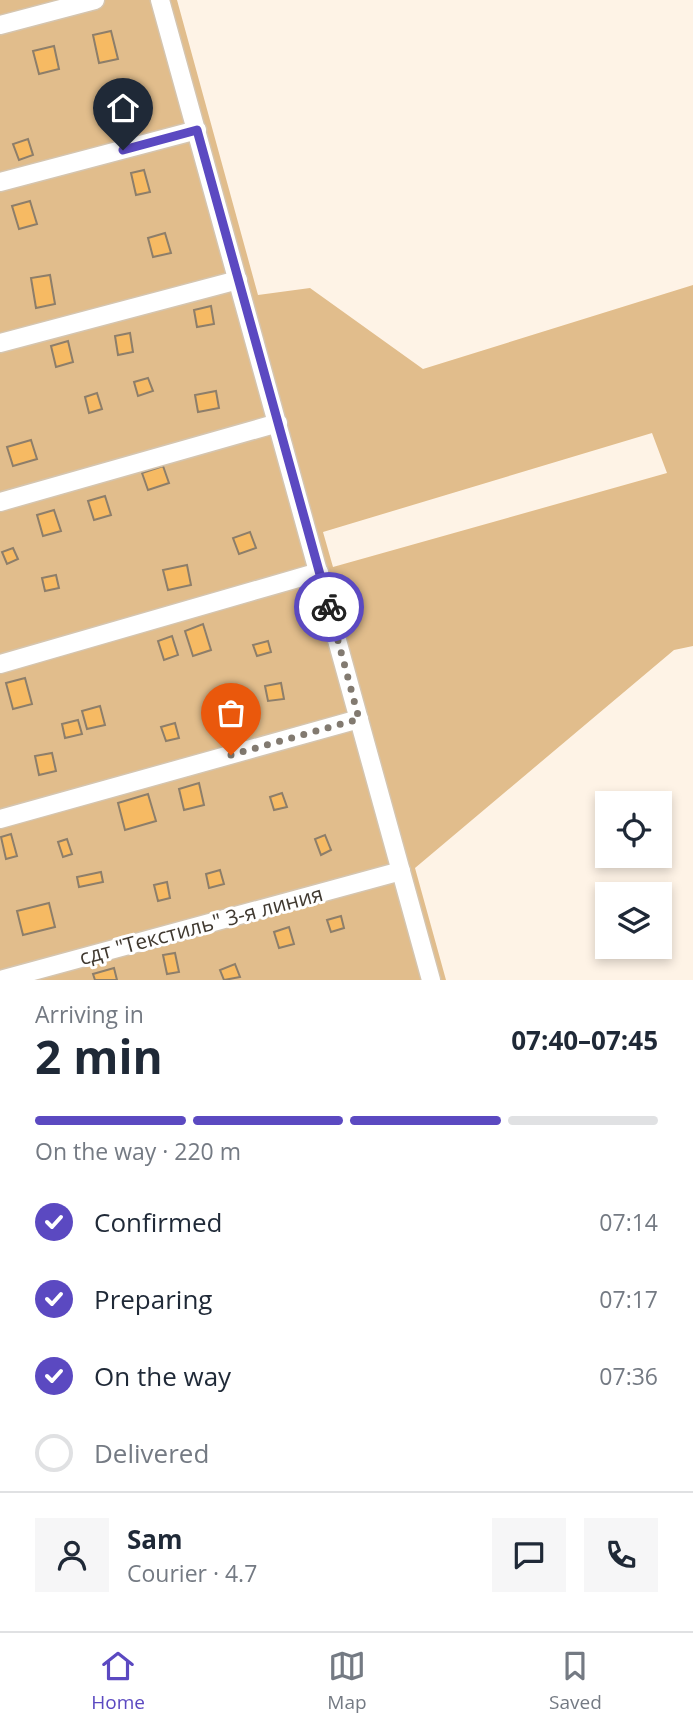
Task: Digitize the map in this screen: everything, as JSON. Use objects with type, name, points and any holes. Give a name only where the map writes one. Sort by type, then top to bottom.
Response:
[{"type":"lane","points":[[0,25],[95,0]]},
{"type":"lane","points":[[160,0],[431,980]]},
{"type":"lane","points":[[0,182],[197,130]]},
{"type":"lane","points":[[0,343],[238,280]]},
{"type":"lane","points":[[0,502],[278,423]]},
{"type":"lane","points":[[0,664],[319,572]]},
{"type":"lane","points":[[0,819],[359,719]]},
{"type":"lane","name":"сдт \"Текстиль\" 3-я линия","points":[[0,980],[401,871]]},
{"type":"shaded area","points":[[0,0],[177,0],[258,295],[310,288],[423,369],[693,285],[693,646],[674,650],[415,868],[446,980],[0,980]],"holes":[[[652,433],[667,473],[333,567],[323,532]]]},
{"type":"building","points":[[111,31],[118,59],[99,63],[93,35]]},
{"type":"building","points":[[54,46],[59,69],[39,74],[33,51]]},
{"type":"building","points":[[28,139],[33,155],[19,160],[13,144]]},
{"type":"building","points":[[144,170],[150,192],[136,195],[131,173]]},
{"type":"building","points":[[30,201],[37,224],[19,229],[12,206]]},
{"type":"building","points":[[165,233],[171,253],[153,257],[148,238]]},
{"type":"building","points":[[50,275],[55,304],[36,308],[31,278]]},
{"type":"building","points":[[211,306],[214,324],[197,327],[194,310]]},
{"type":"building","points":[[130,333],[133,352],[118,355],[115,336]]},
{"type":"building","points":[[68,341],[73,362],[56,367],[51,346]]},
{"type":"building","points":[[148,378],[153,391],[138,396],[134,382]]},
{"type":"building","points":[[216,391],[219,408],[198,412],[195,395]]},
{"type":"building","points":[[97,393],[102,409],[89,413],[85,397]]},
{"type":"building","points":[[31,440],[37,459],[13,466],[7,447]]},
{"type":"building","points":[[163,466],[169,483],[148,490],[142,473]]},
{"type":"building","points":[[105,496],[111,515],[94,520],[88,501]]},
{"type":"building","points":[[54,510],[61,531],[43,536],[37,515]]},
{"type":"building","points":[[250,532],[256,548],[239,554],[233,538]]},
{"type":"building","points":[[13,548],[18,559],[7,564],[2,552]]},
{"type":"building","points":[[187,565],[191,585],[168,590],[163,570]]},
{"type":"building","points":[[56,575],[59,588],[45,591],[42,578]]},
{"type":"building","points":[[203,624],[211,650],[193,656],[185,631]]},
{"type":"building","points":[[172,636],[178,655],[164,660],[158,641]]},
{"type":"building","points":[[268,641],[271,652],[257,656],[253,645]]},
{"type":"building","points":[[25,678],[32,704],[13,709],[6,683]]},
{"type":"building","points":[[281,683],[284,699],[268,701],[265,686]]},
{"type":"building","points":[[231,702],[234,721],[224,723],[220,704]]},
{"type":"building","points":[[100,706],[105,725],[87,729],[82,711]]},
{"type":"building","points":[[78,720],[82,734],[65,738],[62,724]]},
{"type":"building","points":[[175,723],[179,738],[166,741],[161,727]]},
{"type":"building","points":[[52,753],[56,771],[39,775],[35,756]]},
{"type":"building","points":[[199,783],[204,805],[184,810],[179,789]]},
{"type":"building","points":[[282,793],[287,807],[274,810],[270,797]]},
{"type":"building","points":[[148,794],[156,821],[125,830],[118,803]]},
{"type":"building","points":[[11,834],[17,856],[6,859],[1,837]]},
{"type":"building","points":[[325,835],[331,850],[321,855],[315,839]]},
{"type":"building","points":[[67,839],[72,854],[63,857],[58,842]]},
{"type":"building","points":[[220,870],[224,884],[209,888],[206,874]]},
{"type":"building","points":[[101,872],[103,882],[79,887],[77,877]]},
{"type":"building","points":[[167,882],[170,898],[158,901],[154,885]]},
{"type":"building","points":[[49,903],[55,927],[23,935],[17,911]]},
{"type":"building","points":[[341,916],[344,928],[331,932],[327,920]]},
{"type":"building","points":[[289,927],[294,944],[279,948],[274,932]]},
{"type":"building","points":[[175,953],[179,972],[167,974],[163,955]]},
{"type":"building","points":[[235,964],[240,977],[224,980],[220,970]]},
{"type":"building","points":[[114,968],[117,980],[95,980],[93,974]]},
{"type":"way so far","points":[[231,755],[359,719],[329,607]]},
{"type":"route","points":[[123,150],[197,130],[329,607]]}]
